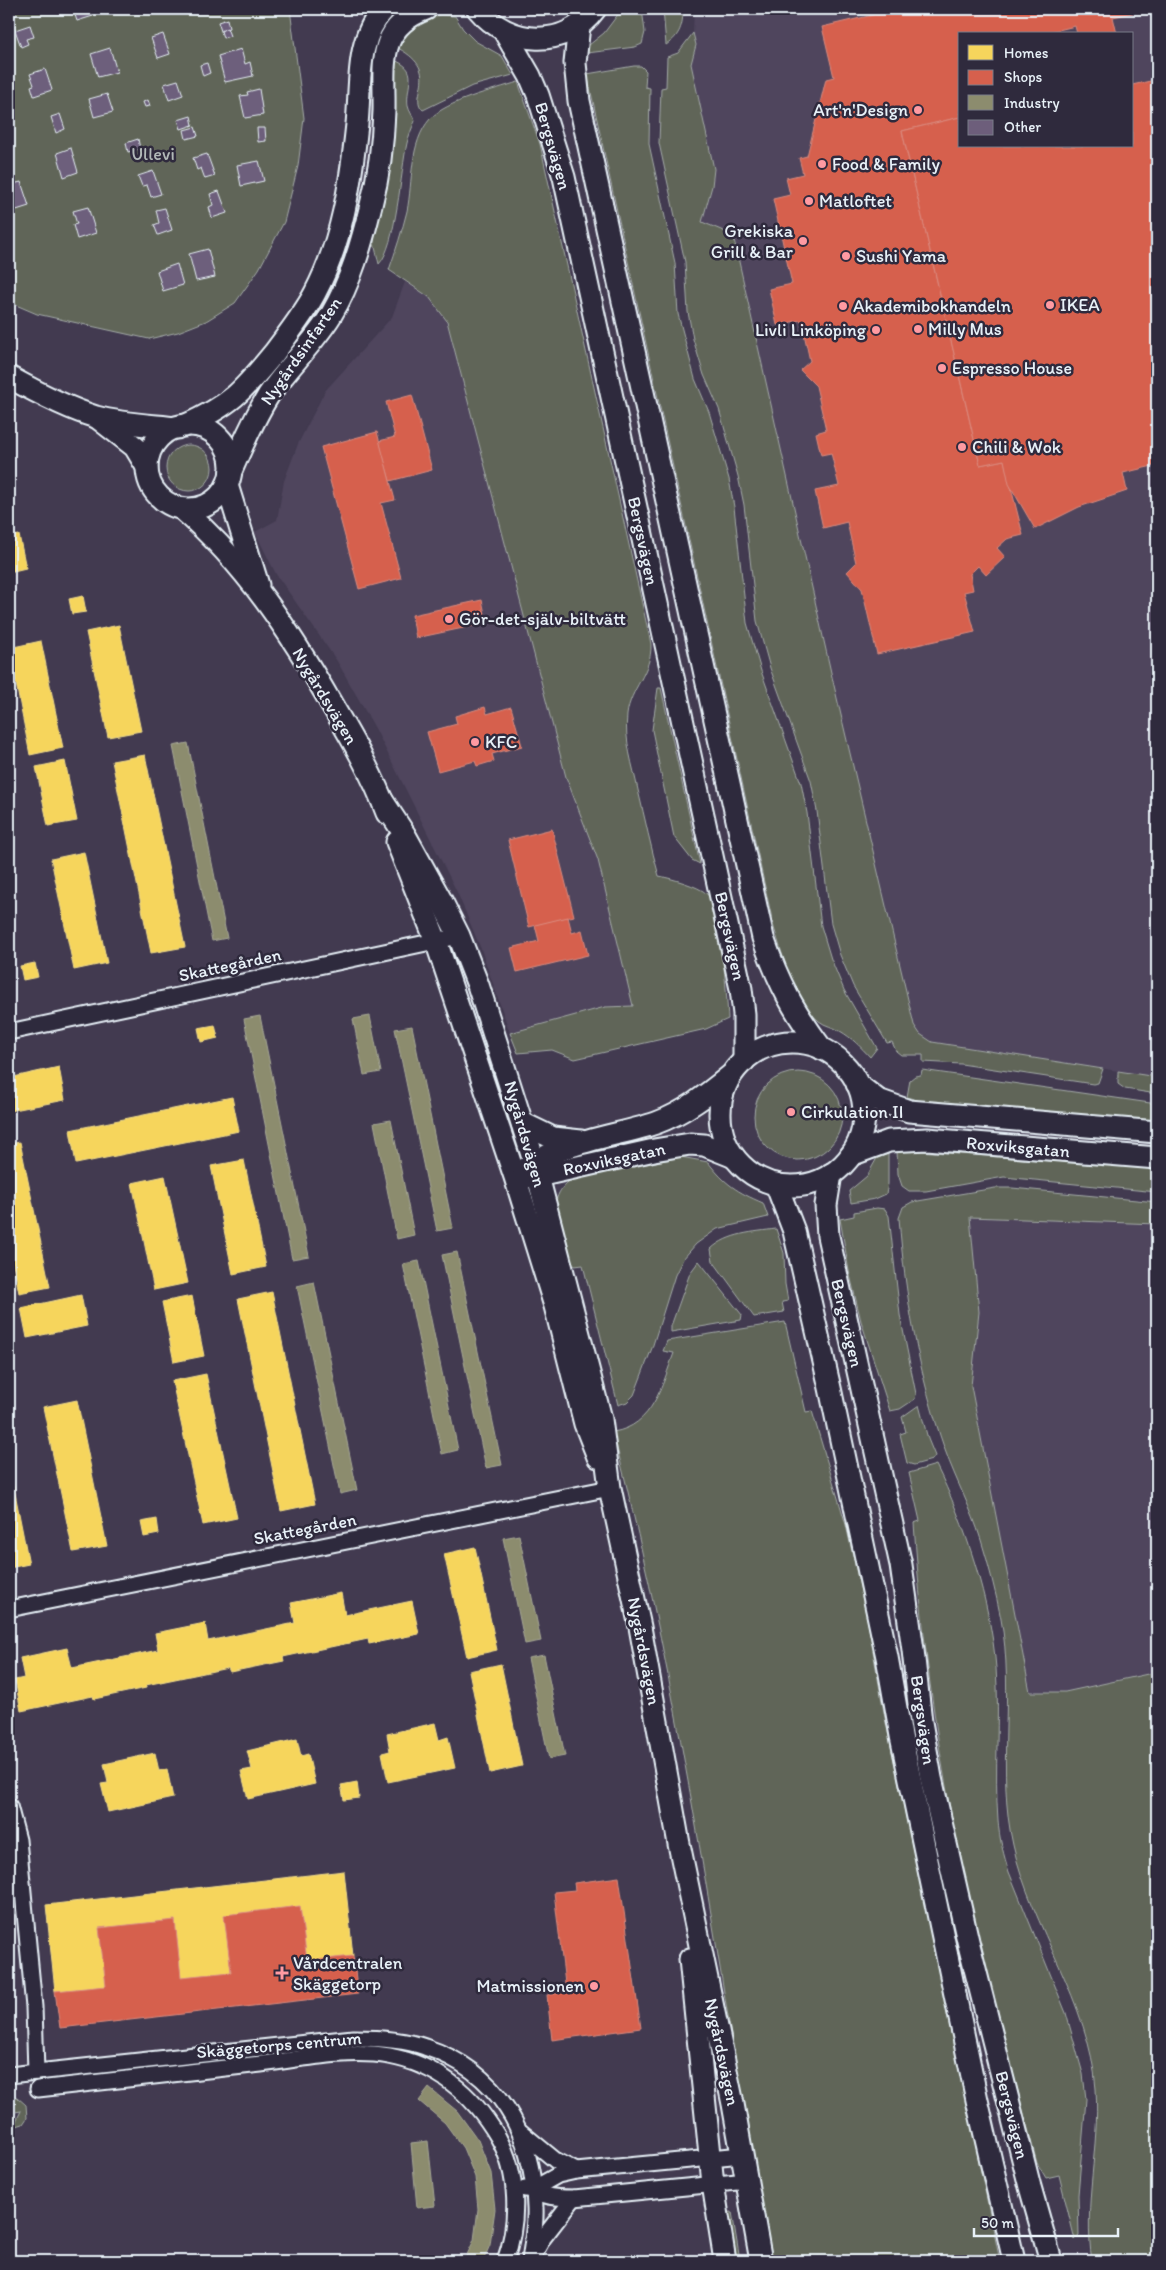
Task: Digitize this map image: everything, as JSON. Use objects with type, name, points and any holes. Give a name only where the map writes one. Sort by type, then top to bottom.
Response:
[{"type":"street","name":"Nygårdsinfarten","points":[[180,427],[223,406],[246,387],[287,335],[315,293],[330,257],[345,209],[352,168],[363,49],[375,18],[384,9]]},
{"type":"street","name":"Nygårdsinfarten","points":[[229,478],[253,423],[268,396],[324,326],[348,279],[366,225],[374,189],[383,119],[382,68],[385,53],[395,29],[404,20],[426,9]]},
{"type":"street","points":[[478,9],[485,17],[504,31],[529,38],[543,39],[568,32],[579,25],[595,9]]},
{"type":"street","name":"Bergsvägen","points":[[579,25],[574,63],[579,102],[763,938],[781,986],[797,1014],[822,1049]]},
{"type":"street","name":"Bergsvägen","points":[[504,31],[530,76],[538,95],[564,177],[741,989],[744,1014],[737,1069]]},
{"type":"street","points":[[9,377],[62,404],[97,417],[142,425],[202,428],[218,438],[228,453],[229,478],[222,493],[209,504],[200,508],[182,509],[168,504],[157,494],[150,482],[147,467],[135,447],[97,417]]},
{"type":"street","points":[[147,467],[153,446],[164,434],[180,427]]},
{"type":"street","name":"Nygårdsvägen","points":[[229,478],[262,594]]},
{"type":"street","name":"Nygårdsvägen","points":[[182,509],[208,531],[262,594],[328,698],[351,738],[382,800],[410,844],[459,936],[496,1037],[536,1169],[601,1419],[610,1488],[640,1627],[679,1844],[742,2155],[761,2261]]},
{"type":"street","name":"Nygårdsvägen","points":[[382,800],[412,885],[436,941],[515,1178],[555,1306],[585,1424],[610,1488]]},
{"type":"street","name":"Skattegården","points":[[9,1032],[459,936]]},
{"type":"street","points":[[790,1042],[822,1049],[842,1064],[857,1084],[862,1102],[863,1120],[860,1138],[851,1155],[831,1174],[804,1185],[776,1184],[753,1174],[734,1158],[724,1138],[720,1118],[722,1096],[737,1069],[757,1051],[773,1045],[790,1042]]},
{"type":"street","name":"Roxviksgatan","points":[[515,1178],[589,1141],[665,1119],[702,1099],[737,1069]]},
{"type":"street","name":"Roxviksgatan","points":[[857,1084],[878,1100],[909,1111],[1157,1132]]},
{"type":"street","name":"Roxviksgatan","points":[[522,1123],[553,1138],[589,1141]]},
{"type":"street","name":"Roxviksgatan","points":[[851,1155],[889,1141],[927,1139],[1157,1158]]},
{"type":"street","name":"Roxviksgatan","points":[[536,1169],[690,1144],[704,1145],[734,1158]]},
{"type":"street","name":"Bergsvägen","points":[[831,1174],[826,1205],[828,1236],[901,1565],[921,1722],[931,1778],[968,1942],[1030,2187],[1051,2261]]},
{"type":"street","name":"Bergsvägen","points":[[776,1184],[794,1231],[830,1388],[977,2100],[1014,2261]]},
{"type":"street","name":"Skattegården","points":[[9,1609],[610,1488]]},
{"type":"street","points":[[9,1806],[18,1840],[34,2007],[36,2072]]},
{"type":"street","name":"Nygårdsvägen","points":[[679,1844],[713,2184],[725,2261]]},
{"type":"street","name":"Skäggetorps centrum","points":[[9,2075],[317,2040],[353,2038],[387,2040],[424,2046],[469,2068],[498,2096],[521,2132],[555,2160],[576,2171]]},
{"type":"street","name":"Skäggetorps centrum","points":[[38,2089],[334,2056],[388,2056],[417,2064],[446,2078],[463,2091],[480,2109],[503,2146],[514,2189],[514,2228],[505,2261]]},
{"type":"street","name":"Skäggetorps centrum","points":[[521,2132],[533,2189],[534,2229],[530,2261]]},
{"type":"street","points":[[533,2189],[558,2175],[576,2171],[742,2155]]},
{"type":"street","points":[[514,2189],[533,2189],[546,2195],[574,2198],[747,2181]]},
{"type":"street","name":"Skäggetorps centrum","points":[[530,2261],[543,2238],[574,2198]]},
{"type":"shaded area","points":[[694,9],[1157,9],[1157,1077],[932,1042],[920,1034],[914,1025],[832,677],[733,235],[702,222],[712,186],[714,169],[691,64],[696,45],[693,33]]},
{"type":"shaded area","points":[[405,282],[429,297],[447,321],[566,777],[598,860],[633,1006],[605,1007],[510,1033],[481,949],[457,892],[376,730],[337,661],[276,574],[255,532],[277,520],[284,481],[298,444],[325,391],[392,317]]},
{"type":"shaded area","points":[[970,1217],[1157,1224],[1157,1672],[1065,1692],[1030,1692],[971,1386],[979,1312]]},
{"type":"green space","name":"Ullevi","points":[[9,9],[290,9],[304,118],[298,166],[284,222],[259,269],[235,303],[206,321],[178,332],[149,339],[37,314],[9,302]]},
{"type":"green space","points":[[520,9],[567,9],[555,14],[538,15]]},
{"type":"green space","points":[[622,9],[642,9],[645,32],[642,44],[635,47],[587,53],[589,45],[604,33]]},
{"type":"green space","points":[[663,9],[683,9],[680,30],[675,38],[666,45]]},
{"type":"green space","points":[[440,15],[455,16],[463,29],[475,41],[502,56],[513,75],[472,86],[423,110],[419,104],[422,82],[418,64],[409,55],[394,46],[414,26],[426,19]]},
{"type":"green space","points":[[693,33],[696,45],[691,64],[714,169],[712,186],[702,222],[733,235],[832,677],[914,1025],[920,1034],[932,1042],[1103,1069],[1098,1083],[1093,1084],[961,1064],[923,1062],[923,1055],[901,1055],[896,1051],[892,1042],[887,1043],[853,986],[840,955],[831,924],[817,811],[811,781],[770,668],[757,621],[744,505],[738,476],[719,409],[704,375],[693,339],[688,312],[685,262],[659,143],[661,88],[666,87],[667,57],[678,53]]},
{"type":"green space","points":[[391,59],[401,63],[409,72],[408,106],[415,121],[407,143],[390,242],[379,264],[374,243]]},
{"type":"green space","points":[[641,66],[646,71],[645,87],[650,88],[649,144],[675,263],[678,314],[695,379],[709,412],[729,479],[747,623],[761,671],[801,783],[807,813],[821,926],[831,959],[844,990],[877,1048],[870,1057],[860,1046],[838,1030],[821,1023],[802,1002],[790,978],[774,928],[587,74]]},
{"type":"green space","points":[[518,82],[540,144],[651,644],[648,664],[632,697],[627,715],[627,734],[632,762],[659,876],[698,888],[707,894],[712,902],[720,933],[728,1019],[706,1029],[575,1059],[552,1050],[518,1053],[510,1033],[605,1007],[633,1006],[598,860],[566,777],[447,321],[429,297],[389,270],[407,211],[415,151],[423,129],[437,113],[459,101]]},
{"type":"green space","points":[[189,445],[202,449],[208,455],[212,468],[208,481],[202,487],[189,491],[176,487],[170,481],[166,468],[170,455],[176,449]]},
{"type":"green space","points":[[658,688],[661,688],[700,864],[692,860],[674,837],[652,730]]},
{"type":"green space","points":[[922,1070],[1157,1104],[1157,1121],[920,1101],[907,1097],[910,1080],[915,1076],[921,1075]]},
{"type":"green space","points":[[1118,1071],[1157,1077],[1157,1094],[1125,1089],[1118,1084]]},
{"type":"green space","points":[[798,1072],[815,1075],[829,1085],[839,1099],[842,1116],[839,1133],[829,1147],[815,1157],[798,1160],[781,1157],[767,1147],[757,1133],[754,1116],[757,1099],[767,1085],[781,1075]]},
{"type":"green space","points":[[906,1150],[1157,1169],[1157,1192],[1004,1177],[926,1191],[909,1191],[902,1186],[898,1174],[897,1151]]},
{"type":"green space","points":[[888,1154],[886,1194],[875,1199],[851,1203],[849,1191],[867,1176],[877,1158]]},
{"type":"green space","points":[[681,1157],[708,1162],[732,1187],[763,1203],[768,1217],[717,1229],[696,1244],[683,1259],[675,1275],[652,1348],[634,1395],[627,1402],[618,1405],[583,1265],[575,1266],[559,1232],[555,1209],[557,1198],[562,1188],[572,1179]]},
{"type":"green space","points":[[995,1188],[1157,1202],[1157,1224],[970,1217],[979,1312],[971,1386],[1030,1692],[1065,1692],[1157,1672],[1157,2261],[1092,2261],[1089,2218],[1097,2111],[1091,2057],[1083,2026],[1072,1996],[1021,1876],[1013,1845],[1006,1789],[1006,1675],[1001,1619],[990,1570],[977,1529],[949,1462],[936,1422],[914,1335],[909,1306],[899,1218],[903,1207],[912,1202]]},
{"type":"green space","points":[[877,1208],[885,1209],[889,1216],[900,1315],[916,1394],[915,1399],[900,1409],[890,1411],[861,1321],[849,1271],[840,1219],[854,1216],[854,1212]]},
{"type":"green space","points":[[776,1229],[784,1253],[785,1284],[788,1301],[782,1302],[784,1312],[754,1317],[713,1261],[711,1249],[733,1236]]},
{"type":"green space","points":[[699,1261],[742,1315],[741,1320],[671,1332],[671,1326],[690,1273]]},
{"type":"green space","points":[[785,1322],[806,1412],[812,1411],[846,1525],[1000,2261],[769,2261],[681,1741],[638,1534],[613,1432],[638,1422],[654,1402],[674,1353],[663,1351],[667,1341]]},
{"type":"green space","points":[[919,1405],[928,1439],[935,1456],[932,1460],[914,1465],[907,1463],[900,1434],[906,1432],[902,1417]]},
{"type":"green space","points":[[936,1465],[957,1512],[975,1564],[989,1617],[996,1668],[997,1801],[1002,1847],[1009,1872],[1066,2013],[1083,2074],[1086,2099],[1078,2195],[1079,2236],[1075,2240],[1059,2175],[1046,2178],[1037,2163],[973,1915],[947,1793],[927,1658],[917,1568],[914,1523],[920,1521],[909,1473]]},
{"type":"green space","points":[[9,2096],[17,2097],[26,2105],[27,2118],[23,2124],[13,2127],[21,2111],[9,2113]]},
{"type":"green space","points":[[732,2212],[740,2261],[733,2261],[726,2213]]},
{"type":"building: Homes","points":[[19,535],[26,568],[9,572],[9,537]]},
{"type":"building: Homes","points":[[83,596],[86,612],[72,614],[69,599]]},
{"type":"building: Homes","points":[[119,625],[141,731],[108,737],[86,632]]},
{"type":"building: Homes","points":[[41,641],[63,748],[30,755],[9,648]]},
{"type":"building: Homes","points":[[145,755],[185,947],[151,953],[112,761]]},
{"type":"building: Homes","points":[[65,761],[77,821],[48,826],[36,767]]},
{"type":"building: Homes","points":[[84,852],[107,963],[74,970],[51,859]]},
{"type":"building: Homes","points":[[35,963],[38,977],[23,980],[20,966]]},
{"type":"building: Homes","points":[[215,1025],[218,1038],[201,1042],[198,1028]]},
{"type":"building: Homes","points":[[59,1067],[65,1100],[9,1111],[9,1078]]},
{"type":"building: Homes","points":[[232,1097],[239,1131],[76,1164],[70,1130]]},
{"type":"building: Homes","points":[[20,1142],[50,1287],[19,1293],[9,1243],[9,1144]]},
{"type":"building: Homes","points":[[244,1160],[266,1267],[233,1274],[211,1166]]},
{"type":"building: Homes","points":[[165,1176],[188,1283],[154,1290],[132,1183]]},
{"type":"building: Homes","points":[[272,1292],[315,1504],[281,1511],[238,1299]]},
{"type":"building: Homes","points":[[81,1295],[87,1326],[27,1338],[21,1308]]},
{"type":"building: Homes","points":[[192,1296],[204,1356],[174,1362],[162,1302]]},
{"type":"building: Homes","points":[[206,1374],[237,1518],[203,1525],[172,1381]]},
{"type":"building: Homes","points":[[77,1400],[107,1546],[73,1552],[43,1407]]},
{"type":"building: Homes","points":[[9,1463],[29,1564],[9,1568]]},
{"type":"building: Homes","points":[[157,1519],[159,1534],[144,1537],[141,1522]]},
{"type":"building: Homes","points":[[475,1547],[497,1650],[467,1657],[444,1554]]},
{"type":"building: Homes","points":[[341,1593],[345,1615],[412,1601],[419,1634],[369,1644],[368,1639],[283,1657],[284,1661],[230,1672],[228,1668],[146,1685],[146,1688],[94,1699],[93,1696],[21,1711],[15,1680],[24,1678],[20,1658],[67,1648],[72,1668],[158,1650],[155,1633],[205,1623],[208,1641],[295,1623],[291,1603]]},
{"type":"building: Homes","points":[[501,1664],[522,1766],[490,1773],[469,1671]]},
{"type":"building: Homes","points":[[435,1723],[439,1740],[448,1737],[455,1768],[388,1782],[382,1753],[390,1751],[387,1734]]},
{"type":"building: Homes","points":[[297,1739],[301,1756],[308,1754],[315,1784],[248,1799],[241,1771],[252,1769],[247,1751]]},
{"type":"building: Homes","points":[[155,1753],[159,1771],[167,1769],[173,1798],[108,1812],[101,1784],[108,1783],[104,1764]]},
{"type":"building: Homes","points":[[357,1782],[359,1798],[344,1800],[341,1785]]},
{"type":"building: Homes","points":[[344,1871],[353,1956],[307,1961],[300,1906],[224,1915],[231,1972],[181,1977],[175,1920],[99,1928],[106,1986],[55,1991],[46,1905]]},
{"type":"building: Shops","name":"Livli Linköping","points":[[871,9],[1151,9],[1113,17],[1117,32],[1076,32],[1075,26],[1050,32],[958,32],[958,117],[902,131],[980,465],[1004,460],[1023,535],[1007,539],[997,548],[1005,557],[986,575],[978,566],[970,574],[973,590],[964,592],[975,632],[877,654],[862,589],[847,572],[856,563],[847,522],[823,528],[815,491],[839,486],[831,453],[821,455],[816,433],[826,430],[816,386],[800,370],[810,361],[801,320],[777,325],[769,289],[792,284],[773,199],[790,195],[786,178],[803,174],[799,158],[807,156],[826,79],[834,77],[822,27],[873,15]]},
{"type":"building: Shops","name":"IKEA","points":[[1153,72],[1157,72],[1157,465],[1123,473],[1127,491],[1079,507],[1035,529],[1009,484],[1004,460],[980,465],[902,131],[958,117],[958,148],[1134,148],[1134,85],[1155,80]]},
{"type":"building: Shops","points":[[412,395],[432,470],[390,481],[379,441],[395,437],[386,402]]},
{"type":"building: Shops","points":[[377,432],[395,500],[381,503],[401,578],[359,589],[321,447]]},
{"type":"building: Shops","name":"Gör-det-själv-biltvätt","points":[[482,600],[487,623],[416,638],[412,615]]},
{"type":"building: Shops","name":"KFC","points":[[485,707],[487,714],[511,707],[522,746],[492,754],[494,761],[477,766],[475,761],[438,771],[427,732],[457,724],[455,716]]},
{"type":"building: Shops","points":[[552,829],[574,916],[529,927],[508,840]]},
{"type":"building: Shops","points":[[568,917],[572,933],[582,930],[588,955],[517,972],[511,948],[539,941],[535,925]]},
{"type":"building: Shops","points":[[619,1877],[641,2028],[552,2040],[547,1995],[566,1992],[554,1892],[575,1890],[574,1883]]},
{"type":"building: Shops","points":[[300,1906],[307,1961],[353,1956],[358,1994],[60,2028],[55,1991],[106,1986],[99,1928],[175,1920],[181,1977],[231,1972],[224,1915]]},
{"type":"building: Industry","points":[[188,743],[227,938],[212,941],[173,746]]},
{"type":"building: Industry","points":[[260,1016],[309,1256],[292,1259],[244,1019]]},
{"type":"building: Industry","points":[[370,1016],[381,1072],[364,1075],[353,1019]]},
{"type":"building: Industry","points":[[412,1026],[453,1228],[437,1231],[395,1029]]},
{"type":"building: Industry","points":[[391,1120],[414,1235],[397,1239],[374,1123]]},
{"type":"building: Industry","points":[[457,1252],[502,1465],[486,1468],[442,1255]]},
{"type":"building: Industry","points":[[419,1261],[458,1450],[442,1454],[403,1264]]},
{"type":"building: Industry","points":[[314,1282],[357,1490],[340,1494],[297,1286]]},
{"type":"building: Industry","points":[[519,1535],[541,1641],[525,1644],[503,1538]]},
{"type":"building: Industry","points":[[544,1655],[565,1756],[549,1759],[528,1658]]},
{"type":"building: Industry","points":[[429,2088],[457,2111],[478,2140],[491,2173],[495,2209],[490,2245],[483,2261],[464,2261],[474,2240],[478,2209],[475,2177],[463,2148],[445,2123],[419,2101]]},
{"type":"building: Industry","points":[[428,2141],[435,2206],[417,2208],[411,2143]]},
{"type":"building: Other","points":[[73,9],[100,9],[101,11],[92,13],[93,16],[77,21]]},
{"type":"building: Other","points":[[227,19],[229,28],[221,31],[218,22]]},
{"type":"building: Other","points":[[30,25],[34,37],[26,39],[28,44],[21,47],[15,30]]},
{"type":"building: Other","points":[[227,28],[230,36],[223,38],[221,31]]},
{"type":"building: Other","points":[[163,34],[170,54],[158,58],[151,38]]},
{"type":"building: Other","points":[[110,48],[117,72],[98,77],[91,54]]},
{"type":"building: Other","points":[[241,49],[245,64],[250,62],[253,76],[225,82],[218,56]]},
{"type":"building: Other","points":[[207,63],[210,73],[203,76],[200,65]]},
{"type":"building: Other","points":[[45,69],[52,90],[34,96],[31,86],[34,85],[30,74]]},
{"type":"building: Other","points":[[178,80],[183,95],[169,100],[164,84]]},
{"type":"building: Other","points":[[259,89],[263,115],[245,118],[240,96],[248,95],[247,92]]},
{"type":"building: Other","points":[[107,94],[113,112],[94,117],[89,99]]},
{"type":"building: Other","points":[[148,100],[150,106],[145,107],[143,102]]},
{"type":"building: Other","points":[[60,114],[65,129],[56,133],[51,117]]},
{"type":"building: Other","points":[[191,116],[193,125],[181,129],[178,120]]},
{"type":"building: Other","points":[[195,127],[198,136],[186,139],[184,130]]},
{"type":"building: Other","points":[[257,128],[265,128],[266,141],[258,142]]},
{"type":"building: Other","points":[[138,139],[140,149],[128,152],[126,143]]},
{"type":"building: Other","points":[[71,148],[78,172],[64,177],[57,153]]},
{"type":"building: Other","points":[[207,154],[215,176],[205,179],[201,168],[197,170],[193,158]]},
{"type":"building: Other","points":[[259,161],[264,181],[241,186],[237,165]]},
{"type":"building: Other","points":[[153,171],[161,194],[151,197],[147,185],[142,186],[138,176]]},
{"type":"building: Other","points":[[21,182],[29,206],[10,212],[9,185]]},
{"type":"building: Other","points":[[219,191],[227,213],[212,218],[209,207],[213,205],[210,194]]},
{"type":"building: Other","points":[[88,207],[96,233],[77,239],[73,225],[77,224],[73,211]]},
{"type":"building: Other","points":[[165,208],[172,230],[158,235],[154,225],[159,223],[156,210]]},
{"type":"building: Other","points":[[208,249],[215,277],[196,281],[189,254]]},
{"type":"building: Other","points":[[177,264],[183,285],[163,291],[157,271]]},
{"type":"place","name":"Art'n'Design","points":[[918,110]]},
{"type":"place","name":"Food & Family","points":[[822,164]]},
{"type":"place","name":"Matloftet","points":[[809,201]]},
{"type":"place","name":"Grekiska Grill & Bar","points":[[803,241]]},
{"type":"place","name":"Sushi Yama","points":[[846,256]]},
{"type":"place","name":"IKEA","points":[[1050,305]]},
{"type":"place","name":"Akademibokhandeln","points":[[843,306]]},
{"type":"place","name":"Milly Mus","points":[[918,329]]},
{"type":"place","name":"Livli Linköping","points":[[876,330]]},
{"type":"place","name":"Espresso House","points":[[942,368]]},
{"type":"place","name":"Chili & Wok","points":[[962,447]]},
{"type":"place","name":"Gör-det-själv-biltvätt","points":[[449,619]]},
{"type":"place","name":"KFC","points":[[475,742]]},
{"type":"place","name":"Cirkulation II","points":[[791,1112]]},
{"type":"place","name":"Vårdcentralen Skäggetorp","points":[[282,1973]]},
{"type":"place","name":"Matmissionen","points":[[594,1986]]}]
